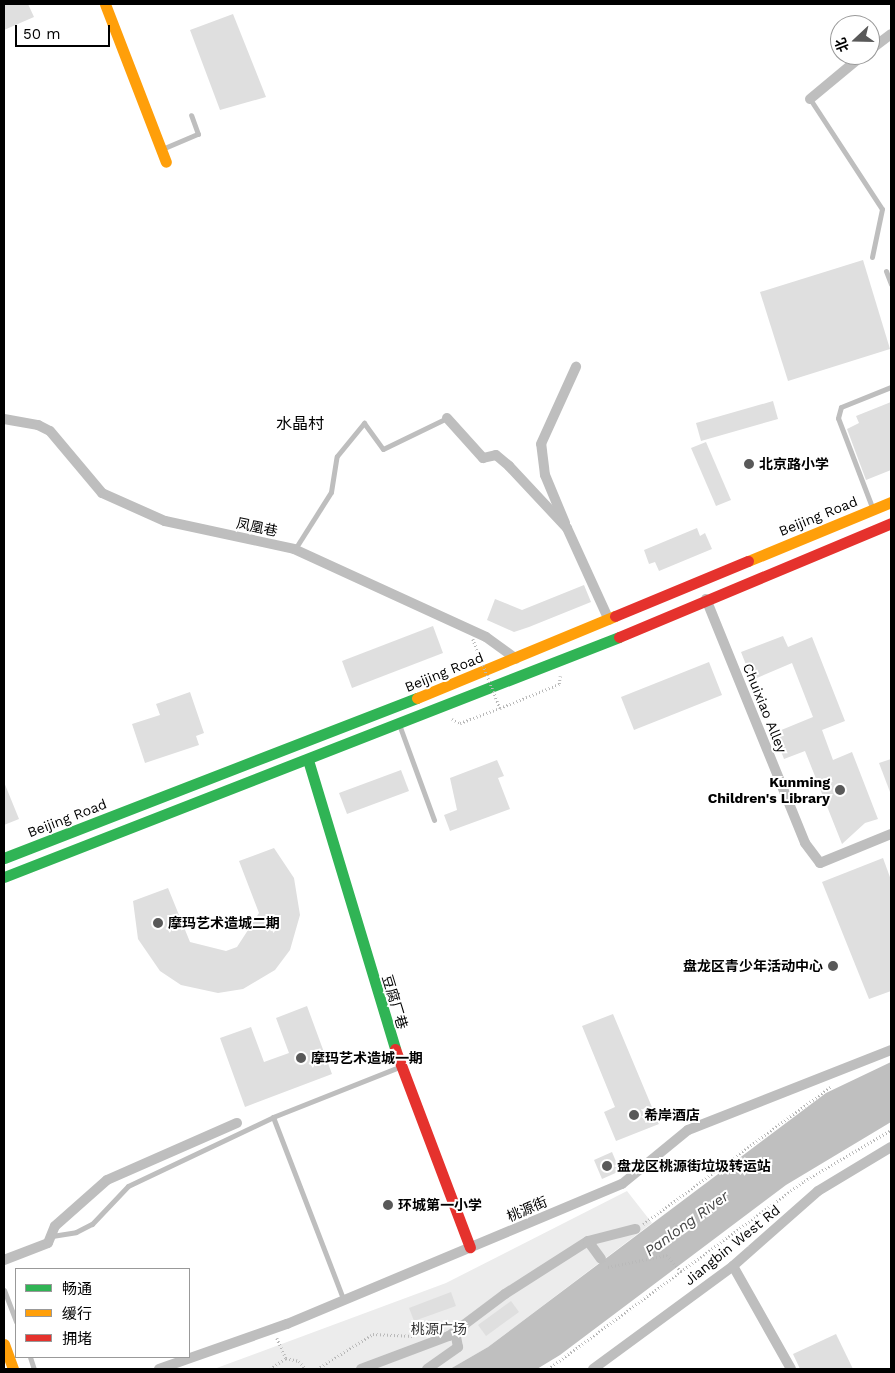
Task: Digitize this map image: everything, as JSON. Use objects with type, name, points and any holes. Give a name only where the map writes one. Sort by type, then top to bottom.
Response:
[{"type":"main road","points":[[105,4],[166,162]]},
{"type":"main road","name":"Beijing Road","points":[[4,858],[516,658],[891,502]]},
{"type":"main road","points":[[4,876],[399,724],[891,523]]},
{"type":"main road","name":"豆腐厂巷","points":[[308,760],[400,1067],[470,1247]]},
{"type":"main road","points":[[4,1344],[13,1369]]},
{"type":"street","points":[[880,42],[891,34]]},
{"type":"street","points":[[810,99],[851,65]]},
{"type":"street","points":[[576,367],[541,444],[544,475],[609,620]]},
{"type":"street","points":[[447,418],[483,458],[496,455],[509,466],[567,528]]},
{"type":"street","name":"凤凰巷","points":[[4,419],[38,425],[50,431],[102,493],[164,520],[294,549],[486,637],[516,658]]},
{"type":"street","name":"Chuixiao Alley","points":[[706,599],[805,844],[820,863],[891,834]]},
{"type":"street","name":"桃源街","points":[[165,1368],[344,1301],[622,1184],[688,1130],[712,1119],[789,1093],[891,1050]]},
{"type":"street","points":[[4,1260],[32,1252],[48,1243],[55,1226],[107,1180],[237,1124]]},
{"type":"street","name":"Jiangbin West Rd","points":[[594,1369],[733,1266],[818,1191],[891,1147]]},
{"type":"street","points":[[361,1369],[439,1340],[455,1332],[588,1241],[635,1229]]},
{"type":"street","points":[[588,1241],[601,1259]]},
{"type":"street","points":[[733,1266],[790,1369]]},
{"type":"street","points":[[427,1369],[458,1347],[455,1332]]},
{"type":"lane","points":[[810,99],[882,210],[872,257]]},
{"type":"lane","points":[[161,149],[198,134],[191,115]]},
{"type":"lane","points":[[886,271],[891,284]]},
{"type":"lane","points":[[873,510],[838,418],[841,407],[891,387]]},
{"type":"lane","points":[[294,549],[331,492],[337,456],[364,423],[383,449],[447,418]]},
{"type":"lane","points":[[399,724],[434,820]]},
{"type":"lane","points":[[51,1236],[76,1232],[92,1224],[128,1186],[273,1117],[400,1067]]},
{"type":"lane","points":[[273,1117],[344,1301]]},
{"type":"lane","points":[[4,1290],[15,1319]]},
{"type":"path","points":[[473,639],[500,708]]},
{"type":"path","points":[[460,723],[559,684]]},
{"type":"path","points":[[635,1229],[838,1081]]},
{"type":"path","points":[[548,1369],[804,1181],[891,1130]]},
{"type":"path","points":[[601,1259],[607,1268],[668,1255],[682,1272]]},
{"type":"path","points":[[274,1328],[286,1358]]},
{"type":"path","points":[[317,1369],[373,1334],[389,1332],[439,1340]]},
{"type":"path","points":[[270,1369],[286,1358],[299,1361],[306,1369]]},
{"type":"green space","name":"桃源广场","points":[[627,1191],[652,1223],[488,1347],[450,1369],[214,1369],[446,1283]]},
{"type":"water","name":"Panlong River","points":[[891,1062],[891,1122],[786,1185],[560,1355],[537,1369],[450,1369],[488,1347],[826,1093]]},
{"type":"building","points":[[4,4],[28,4],[34,17],[4,30]]},
{"type":"building","points":[[233,14],[266,97],[220,110],[190,30]]},
{"type":"building","points":[[863,260],[890,349],[788,381],[760,292]]},
{"type":"building","points":[[773,401],[778,419],[701,441],[696,423]]},
{"type":"building","points":[[891,402],[891,470],[866,480],[847,429],[859,423],[856,416]]},
{"type":"building","points":[[706,442],[731,500],[716,506],[691,448]]},
{"type":"building","points":[[697,528],[700,536],[705,533],[712,549],[659,571],[655,562],[649,564],[644,550]]},
{"type":"building","points":[[584,585],[591,602],[529,627],[514,632],[487,620],[495,599],[522,610]]},
{"type":"building","points":[[433,626],[443,653],[352,688],[342,661]]},
{"type":"building","points":[[783,636],[788,647],[812,637],[845,721],[822,730],[833,760],[852,752],[878,819],[865,823],[842,844],[805,751],[784,759],[774,733],[813,717],[792,663],[752,680],[741,652]]},
{"type":"building","points":[[709,662],[722,695],[634,730],[621,697]]},
{"type":"building","points":[[190,692],[204,733],[196,736],[199,745],[145,763],[132,724],[160,715],[156,704]]},
{"type":"building","points":[[891,759],[891,792],[890,792],[879,763]]},
{"type":"building","points":[[497,760],[504,776],[498,778],[510,809],[450,831],[444,815],[457,810],[450,778]]},
{"type":"building","points":[[401,770],[409,791],[347,814],[339,793]]},
{"type":"building","points":[[4,782],[19,819],[4,825]]},
{"type":"building","name":"摩玛艺术造城二期","points":[[274,848],[294,878],[300,915],[290,950],[275,970],[243,989],[218,993],[181,985],[160,971],[138,939],[133,901],[168,888],[190,942],[226,951],[237,947],[259,913],[239,861]]},
{"type":"building","points":[[883,858],[891,880],[891,991],[869,999],[822,882]]},
{"type":"building","name":"摩玛艺术造城一期","points":[[307,1006],[332,1074],[245,1107],[220,1038],[251,1027],[264,1062],[289,1053],[276,1018]]},
{"type":"building","points":[[613,1014],[659,1124],[616,1141],[604,1112],[615,1107],[582,1026]]},
{"type":"building","name":"盘龙区桃源街垃圾转运站","points":[[612,1152],[620,1171],[602,1179],[594,1160]]},
{"type":"building","points":[[451,1292],[456,1306],[414,1321],[409,1308]]},
{"type":"building","points":[[511,1301],[519,1312],[486,1336],[478,1325]]},
{"type":"building","points":[[836,1334],[853,1369],[800,1369],[793,1354]]},
{"type":"traffic: fast","points":[[4,877],[619,637]]},
{"type":"traffic: fast","points":[[4,858],[417,698]]},
{"type":"traffic: fast","points":[[308,760],[395,1049]]},
{"type":"traffic: slow","points":[[105,4],[166,162]]},
{"type":"traffic: slow","points":[[748,561],[891,502]]},
{"type":"traffic: slow","points":[[417,698],[615,616]]},
{"type":"traffic: slow","points":[[4,1344],[13,1369]]},
{"type":"traffic: jam","points":[[619,637],[891,523]]},
{"type":"traffic: jam","points":[[615,616],[748,561]]},
{"type":"traffic: jam","points":[[395,1049],[470,1247]]},
{"type":"place","name":"北京路小学","points":[[749,464]]},
{"type":"place","name":"Kunming Children's Library","points":[[840,790]]},
{"type":"place","name":"摩玛艺术造城二期","points":[[158,923]]},
{"type":"place","name":"盘龙区青少年活动中心","points":[[833,966]]},
{"type":"place","name":"摩玛艺术造城一期","points":[[301,1058]]},
{"type":"place","name":"希岸酒店","points":[[634,1115]]},
{"type":"place","name":"盘龙区桃源街垃圾转运站","points":[[607,1166]]},
{"type":"place","name":"环城第一小学","points":[[388,1205]]},
{"type":"district","name":"水晶村","points":[[300,424]]}]
